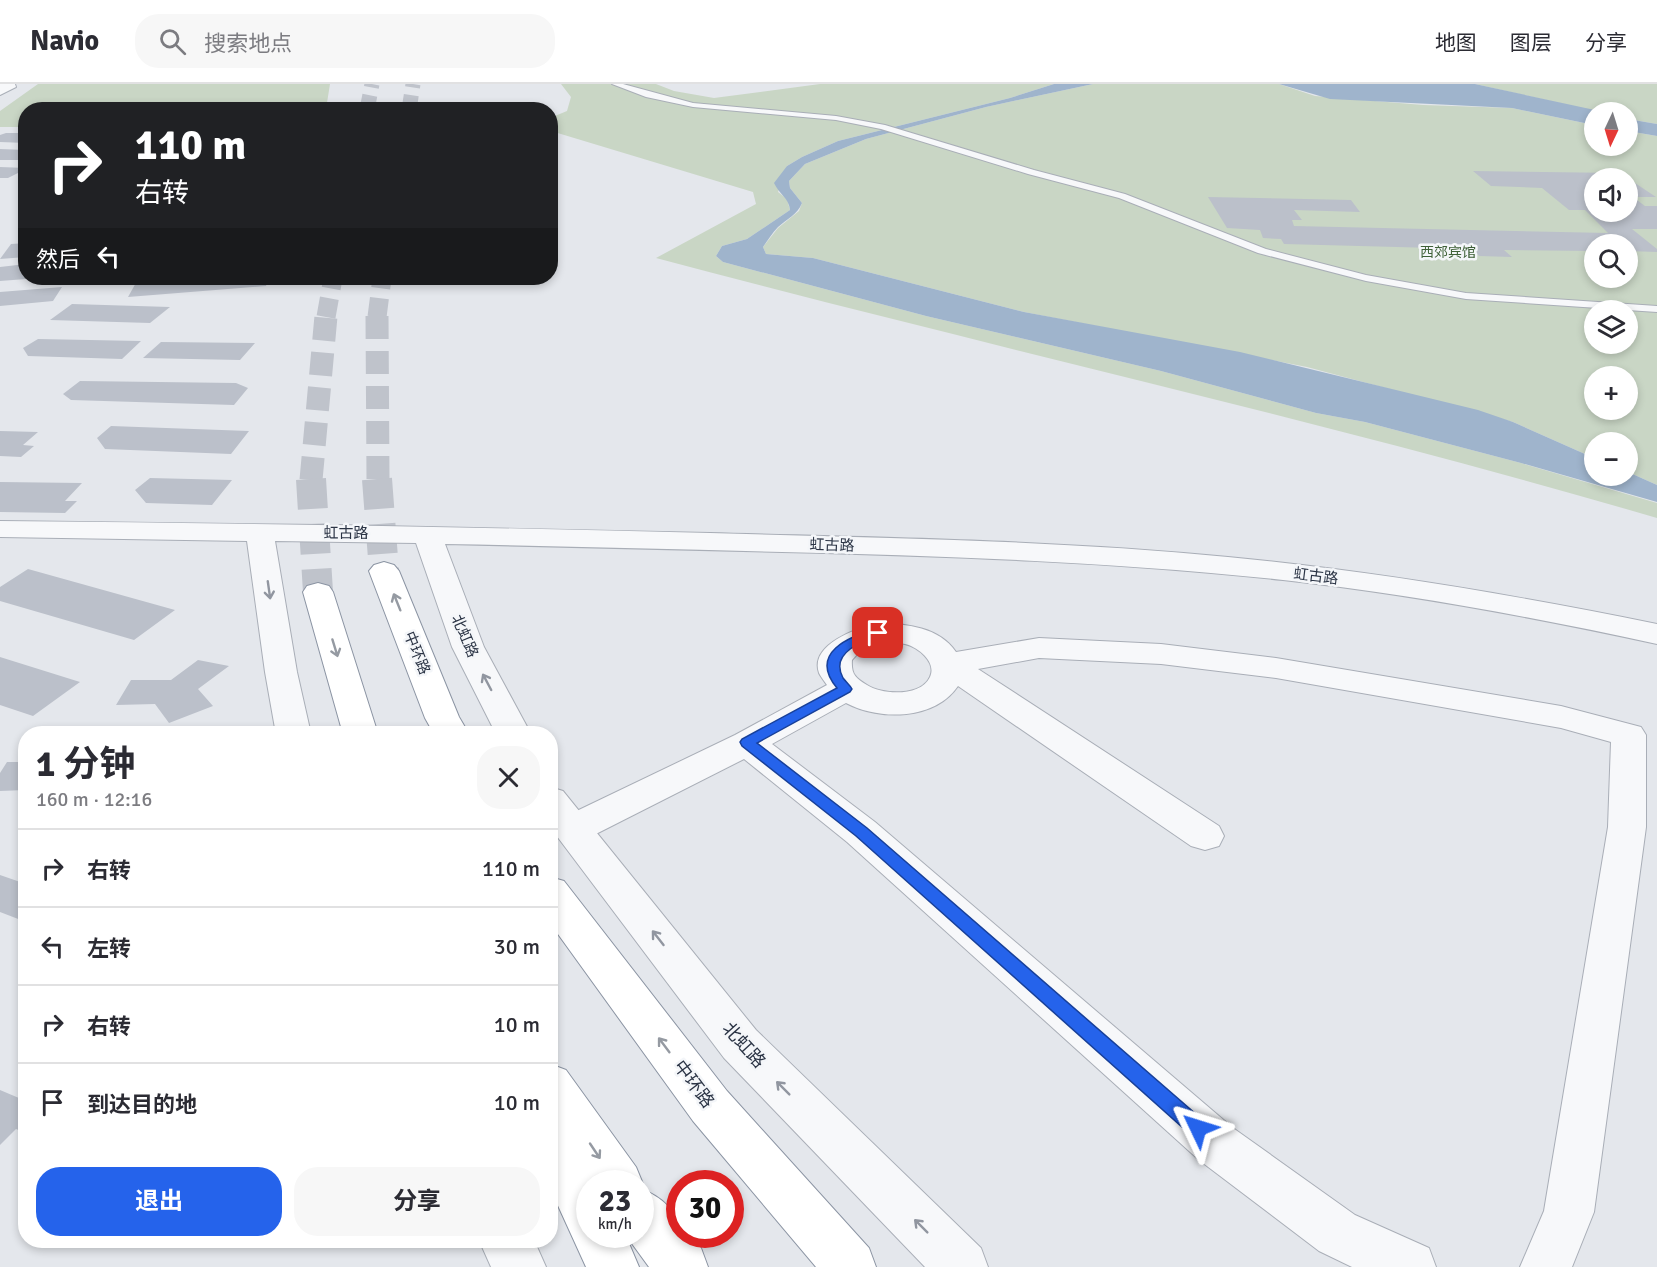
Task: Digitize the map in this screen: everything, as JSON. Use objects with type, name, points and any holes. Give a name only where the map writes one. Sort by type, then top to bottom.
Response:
[{"type":"highway","name":"中环路","points":[[384,571],[447,726]]},
{"type":"highway","points":[[318,592],[359,726]]},
{"type":"highway","name":"中环路","points":[[558,903],[710,1106],[850,1267]]},
{"type":"highway","points":[[558,1097],[608,1170]]},
{"type":"highway","points":[[558,1151],[576,1188]]},
{"type":"highway","points":[[757,1160],[873,1267]]},
{"type":"highway","points":[[654,1231],[682,1267]]},
{"type":"highway","points":[[604,1248],[613,1267]]},
{"type":"street","points":[[0,91],[9,87],[9,85],[2,84]]},
{"type":"street","name":"虹古路","points":[[0,529],[427,534],[991,549],[1163,560],[1313,574],[1452,595],[1657,634]]},
{"type":"street","points":[[260,532],[281,672],[292,726]]},
{"type":"street","name":"北虹路","points":[[427,534],[468,647],[510,726]]},
{"type":"street","points":[[948,664],[948,676],[942,686],[930,695],[896,704],[877,703],[846,689],[836,678],[833,666],[837,655],[846,645],[861,637],[878,633],[896,633],[914,636],[930,643],[942,653],[948,664],[1206,836]]},
{"type":"street","points":[[948,664],[1039,648],[1161,654],[1276,668],[1561,717],[1629,735],[1627,827],[1569,1212],[1546,1267]]},
{"type":"street","points":[[562,814],[747,742],[846,689]]},
{"type":"street","points":[[747,742],[861,832],[1216,1144],[1337,1233],[1410,1267]]},
{"type":"street","name":"北虹路","points":[[562,814],[740,1044],[962,1267]]},
{"type":"street","points":[[509,1248],[520,1267]]},
{"type":"lane","points":[[616,84],[649,95],[693,105],[836,118],[882,127],[1031,172],[1122,196],[1262,250],[1366,278],[1466,296],[1657,309]]},
{"type":"green space","points":[[38,84],[330,84],[327,102],[18,102],[18,127],[0,127],[0,111]]},
{"type":"green space","points":[[561,84],[656,84],[674,91],[714,98],[820,84],[1054,84],[1010,98],[838,141],[802,157],[787,166],[778,192],[787,199],[790,210],[747,239],[722,246],[716,256],[723,262],[926,316],[1161,371],[1316,413],[1365,422],[1521,463],[1584,482],[1584,486],[1599,486],[1657,503],[1657,518],[1408,449],[656,258],[756,204],[753,192],[558,133],[558,115],[567,111],[571,97]]},
{"type":"green space","name":"西郊宾馆","points":[[1093,84],[1279,84],[1315,96],[1423,105],[1512,108],[1584,123],[1584,156],[1638,156],[1638,133],[1657,136],[1657,485],[1638,476],[1638,432],[1584,432],[1584,454],[1513,422],[1307,367],[1024,312],[813,258],[766,254],[763,247],[778,228],[799,211],[802,203],[790,188],[789,181],[805,164],[866,139],[986,107]]},
{"type":"green space","points":[[1475,84],[1657,84],[1657,124],[1638,121],[1638,102],[1584,102],[1584,109]]},
{"type":"water","points":[[1054,84],[1093,84],[986,107],[866,139],[805,164],[789,181],[790,188],[802,203],[795,214],[778,227],[770,237],[763,247],[766,254],[813,258],[1024,312],[1240,352],[1478,410],[1513,422],[1584,454],[1584,481],[1365,422],[1316,413],[1161,371],[926,316],[723,262],[716,256],[722,246],[747,239],[790,210],[788,202],[774,183],[787,166],[802,157],[838,141],[1010,98]]},
{"type":"water","points":[[1279,84],[1475,84],[1584,108],[1584,123],[1512,108],[1330,99]]},
{"type":"water","points":[[1638,121],[1657,124],[1657,136],[1638,133]]},
{"type":"water","points":[[1638,476],[1657,485],[1657,502],[1601,486],[1638,486]]},
{"type":"building","points":[[18,133],[18,143],[0,142],[0,135]]},
{"type":"building","points":[[0,149],[18,150],[18,160],[0,160]]},
{"type":"building","points":[[0,167],[18,168],[18,173],[8,178],[0,178]]},
{"type":"building","points":[[1473,171],[1584,173],[1584,210],[1569,210],[1542,188],[1491,186]]},
{"type":"building","points":[[1638,185],[1656,197],[1638,197]]},
{"type":"building","points":[[1208,197],[1351,200],[1360,212],[1294,210],[1302,220],[1292,220],[1294,226],[1608,233],[1597,222],[1638,222],[1638,201],[1645,206],[1657,206],[1657,229],[1632,229],[1657,249],[1657,252],[1638,251],[1638,234],[1584,234],[1584,251],[1504,250],[1512,257],[1479,256],[1472,249],[1284,244],[1281,239],[1263,238],[1260,230],[1227,228]]},
{"type":"building","points":[[11,244],[18,244],[18,258],[0,259]]},
{"type":"building","points":[[18,265],[18,280],[0,281],[0,267]]},
{"type":"building","points":[[135,285],[266,285],[266,286],[128,297]]},
{"type":"building","points":[[62,287],[53,301],[0,306],[0,292]]},
{"type":"building","points":[[72,304],[170,307],[150,323],[50,320]]},
{"type":"building","points":[[38,339],[141,341],[122,359],[28,356],[23,348]]},
{"type":"building","points":[[161,342],[255,343],[240,360],[143,358]]},
{"type":"building","points":[[80,381],[236,383],[248,388],[234,405],[71,400],[63,394]]},
{"type":"building","points":[[111,426],[249,431],[231,454],[105,449],[97,438]]},
{"type":"building","points":[[0,431],[38,432],[23,445],[34,446],[21,457],[0,456]]},
{"type":"building","points":[[150,478],[232,480],[212,505],[146,503],[135,490]]},
{"type":"building","points":[[0,482],[82,483],[65,501],[77,501],[65,513],[0,512]]},
{"type":"building","points":[[28,569],[175,610],[134,640],[0,601],[0,587]]},
{"type":"building","points":[[0,657],[80,682],[33,716],[0,705]]},
{"type":"building","points":[[198,660],[229,666],[198,689],[213,706],[169,723],[155,704],[116,705],[131,680],[171,680]]},
{"type":"building","points":[[7,762],[18,762],[18,790],[0,791],[0,773]]},
{"type":"building","points":[[0,875],[18,881],[18,919],[0,912]]},
{"type":"building","points":[[0,1090],[18,1098],[18,1130],[16,1129],[0,1145]]},
{"type":"tunnel","points":[[369,102],[372,84]]},
{"type":"tunnel","points":[[410,102],[413,84]]},
{"type":"tunnel","points":[[326,317],[332,285]]},
{"type":"tunnel","points":[[377,317],[381,285]]},
{"type":"tunnel","points":[[311,480],[326,316]]},
{"type":"tunnel","points":[[377,317],[378,480]]},
{"type":"tunnel","points":[[377,479],[384,571]]},
{"type":"tunnel","points":[[311,480],[318,592]]},
{"type":"route","points":[[878,633],[861,637],[846,645],[837,655],[833,666],[836,678],[846,689],[747,742],[861,832],[1198,1128]]}]
